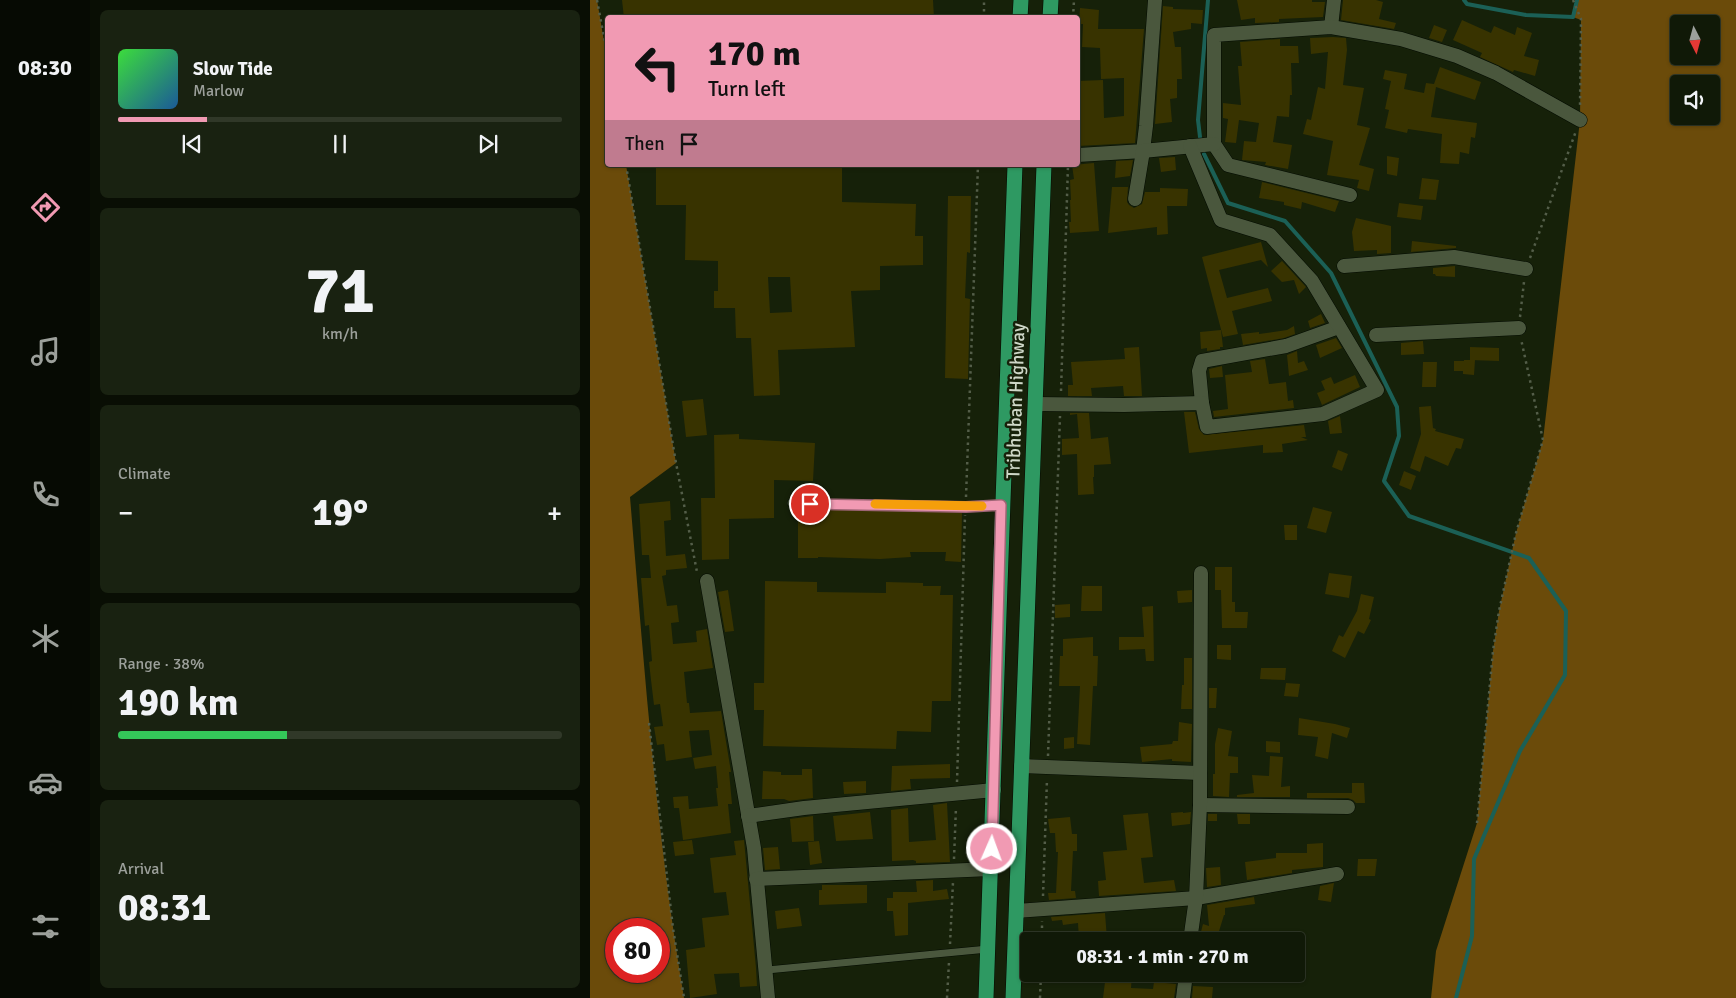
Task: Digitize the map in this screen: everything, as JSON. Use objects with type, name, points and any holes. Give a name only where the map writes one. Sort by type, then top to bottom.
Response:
[{"type":"highway","points":[[1020,15],[1021,0]]},
{"type":"highway","points":[[1050,15],[1051,0]]},
{"type":"highway","name":"Tribhuban Highway","points":[[986,998],[996,726],[1001,505],[1014,167]]},
{"type":"highway","name":"Tribhuban Highway","points":[[1013,998],[1044,167]]},
{"type":"highway","points":[[996,726],[1023,724]]},
{"type":"street","points":[[1135,199],[1146,126],[1154,0]]},
{"type":"street","points":[[1332,26],[1334,0]]},
{"type":"street","points":[[1350,195],[1228,165],[1214,144],[1214,35],[1332,26],[1401,40],[1458,56],[1496,72],[1580,120]]},
{"type":"street","points":[[1080,155],[1143,152],[1214,144]]},
{"type":"street","points":[[1190,146],[1221,220],[1270,235],[1312,281],[1339,326],[1377,390],[1323,414],[1207,427],[1202,403],[1199,371],[1202,361],[1286,346],[1339,326]]},
{"type":"street","points":[[1344,266],[1454,257],[1526,269]]},
{"type":"street","points":[[1376,335],[1518,328]]},
{"type":"street","points":[[1035,404],[1124,405],[1202,403]]},
{"type":"street","points":[[1191,932],[1196,898],[1200,805],[1201,573]]},
{"type":"street","points":[[708,581],[748,816],[768,998]]},
{"type":"street","points":[[1021,766],[1200,773]]},
{"type":"street","points":[[748,816],[804,808],[994,790]]},
{"type":"street","points":[[1200,805],[1348,807]]},
{"type":"street","points":[[756,879],[991,869]]},
{"type":"street","points":[[1016,911],[1196,898],[1337,874]]},
{"type":"street","points":[[1183,998],[1185,982]]},
{"type":"lane","points":[[792,503],[966,507],[1001,505]]},
{"type":"lane","points":[[766,970],[988,950]]},
{"type":"path","points":[[597,0],[605,43]]},
{"type":"path","points":[[984,0],[984,15]]},
{"type":"path","points":[[1073,15],[1074,0]]},
{"type":"path","points":[[1477,823],[1493,651],[1516,533],[1543,440],[1518,328],[1526,269],[1580,120],[1582,19],[1573,0]]},
{"type":"path","points":[[626,167],[697,576],[708,581]]},
{"type":"path","points":[[947,998],[954,870],[978,167]]},
{"type":"path","points":[[1042,932],[1068,167]]},
{"type":"path","points":[[649,723],[672,928],[684,998]]},
{"type":"path","points":[[1040,982],[1040,998]]},
{"type":"shaded area","points":[[590,0],[597,0],[605,47],[605,167],[626,167],[676,463],[630,497],[658,811],[684,998],[590,998]]},
{"type":"shaded area","points":[[1577,0],[1736,0],[1736,998],[1431,998],[1436,951],[1477,823],[1493,651],[1499,611],[1516,533],[1543,440],[1580,120],[1581,20],[1573,17]]},
{"type":"building","points":[[622,0],[933,0],[934,15],[624,15]]},
{"type":"building","points":[[1237,0],[1312,0],[1312,2],[1325,2],[1323,17],[1279,19],[1279,22],[1255,23],[1255,18],[1241,20]]},
{"type":"building","points":[[1343,0],[1376,0],[1383,2],[1379,19],[1396,23],[1394,29],[1341,20]]},
{"type":"building","points":[[1163,6],[1173,7],[1173,9],[1203,10],[1202,24],[1191,23],[1191,29],[1173,32],[1175,47],[1181,47],[1182,79],[1177,79],[1177,98],[1170,99],[1172,122],[1155,124]]},
{"type":"building","points":[[1080,8],[1099,10],[1098,29],[1144,29],[1135,143],[1080,146],[1080,81],[1103,80],[1104,118],[1124,116],[1124,78],[1101,79],[1100,48],[1082,47],[1083,24],[1080,24]]},
{"type":"building","points":[[1462,20],[1491,33],[1494,26],[1515,35],[1517,27],[1532,33],[1524,56],[1539,60],[1535,76],[1514,70],[1513,72],[1480,57],[1482,53],[1453,40]]},
{"type":"building","points":[[1434,25],[1447,30],[1442,42],[1429,38]]},
{"type":"building","points":[[1310,38],[1346,38],[1347,50],[1343,85],[1364,88],[1357,125],[1370,128],[1359,165],[1374,169],[1369,191],[1357,188],[1359,180],[1327,175],[1333,141],[1303,134],[1307,119],[1311,120],[1318,87],[1325,89],[1328,52],[1311,54]]},
{"type":"building","points":[[1280,39],[1280,46],[1298,46],[1299,63],[1291,63],[1292,95],[1290,95],[1289,117],[1277,116],[1273,142],[1292,145],[1288,169],[1265,165],[1266,162],[1242,160],[1244,141],[1256,142],[1259,123],[1239,120],[1236,143],[1225,142],[1228,119],[1223,118],[1223,103],[1241,105],[1238,66],[1242,66],[1240,42]]},
{"type":"building","points":[[1440,67],[1481,82],[1475,100],[1436,87],[1431,117],[1477,123],[1475,138],[1471,137],[1469,154],[1460,152],[1459,164],[1440,163],[1442,134],[1408,129],[1407,133],[1385,128],[1389,110],[1385,109],[1391,81],[1383,79],[1385,70],[1407,74],[1404,89],[1424,93],[1426,83],[1434,84]]},
{"type":"building","points":[[1387,156],[1399,158],[1397,176],[1387,174]]},
{"type":"building","points":[[1175,157],[1176,170],[1161,172],[1159,158]]},
{"type":"building","points":[[1133,160],[1130,176],[1115,178],[1116,161]]},
{"type":"building","points":[[1094,163],[1099,231],[1070,233],[1070,180],[1074,179],[1072,167],[1080,167],[1080,164]]},
{"type":"building","points":[[656,167],[842,167],[842,202],[916,204],[915,236],[923,236],[923,265],[880,266],[880,290],[851,291],[855,347],[778,350],[780,395],[754,396],[751,338],[736,338],[735,308],[714,308],[714,291],[718,291],[718,261],[685,260],[686,205],[656,205]],"holes":[[[768,277],[790,277],[792,312],[770,313]]]},
{"type":"building","points":[[1422,178],[1439,180],[1436,200],[1419,199]]},
{"type":"building","points":[[1262,182],[1339,201],[1335,212],[1302,202],[1301,209],[1284,205],[1284,202],[1259,198]]},
{"type":"building","points":[[1112,187],[1128,187],[1127,202],[1134,208],[1142,204],[1145,192],[1160,192],[1160,188],[1188,189],[1187,206],[1167,206],[1168,234],[1157,235],[1157,227],[1108,233]]},
{"type":"building","points":[[948,196],[971,196],[970,253],[967,252],[965,298],[970,299],[968,379],[945,378]]},
{"type":"building","points":[[1399,203],[1423,206],[1421,220],[1397,217]]},
{"type":"building","points":[[1356,218],[1391,226],[1391,253],[1377,254],[1377,250],[1354,251],[1352,232]]},
{"type":"building","points":[[1412,241],[1456,246],[1456,248],[1411,252]]},
{"type":"building","points":[[1261,242],[1268,267],[1261,260],[1219,270],[1227,298],[1268,288],[1272,301],[1232,311],[1238,334],[1223,337],[1202,257]]},
{"type":"building","points":[[1282,261],[1306,287],[1299,294],[1294,280],[1282,282],[1271,271]]},
{"type":"building","points":[[1455,266],[1455,277],[1436,276],[1433,274],[1433,268]]},
{"type":"building","points":[[1321,314],[1325,323],[1310,328],[1308,321]]},
{"type":"building","points":[[1294,326],[1295,334],[1284,338],[1243,345],[1241,334],[1259,332],[1259,334],[1287,330]]},
{"type":"building","points":[[1221,330],[1223,347],[1207,351],[1207,348],[1201,349],[1200,332]]},
{"type":"building","points":[[1336,338],[1342,348],[1320,358],[1316,345]]},
{"type":"building","points":[[1423,341],[1424,354],[1401,355],[1401,343]]},
{"type":"building","points":[[1139,347],[1142,396],[1124,396],[1123,386],[1091,388],[1092,396],[1068,396],[1068,385],[1073,385],[1071,362],[1125,359],[1124,348]]},
{"type":"building","points":[[1470,347],[1499,348],[1499,361],[1470,360]]},
{"type":"building","points":[[1297,351],[1298,363],[1304,361],[1308,370],[1289,376],[1287,355]]},
{"type":"building","points":[[1265,359],[1269,384],[1286,382],[1288,401],[1293,400],[1294,408],[1214,417],[1213,411],[1228,409],[1225,375],[1252,372],[1250,361]]},
{"type":"building","points":[[1475,360],[1474,375],[1463,374],[1463,371],[1454,371],[1454,361]]},
{"type":"building","points":[[1423,362],[1437,362],[1436,387],[1422,387]]},
{"type":"building","points":[[1222,366],[1223,377],[1210,378],[1209,369]]},
{"type":"building","points":[[1355,375],[1360,387],[1322,405],[1317,393],[1325,390],[1321,381],[1331,377],[1334,384]]},
{"type":"building","points":[[703,399],[707,435],[686,437],[682,401]]},
{"type":"building","points":[[1431,406],[1433,428],[1436,429],[1435,431],[1464,439],[1461,449],[1456,448],[1448,466],[1425,456],[1420,472],[1410,468],[1421,434],[1419,407]]},
{"type":"building","points":[[1184,412],[1195,412],[1199,429],[1204,435],[1304,425],[1306,437],[1301,437],[1308,440],[1282,444],[1283,452],[1263,453],[1263,445],[1189,453]]},
{"type":"building","points":[[1070,413],[1089,413],[1091,439],[1108,437],[1111,464],[1094,465],[1094,494],[1078,495],[1077,454],[1062,455],[1062,439],[1079,438],[1077,414],[1070,415]]},
{"type":"building","points":[[1340,416],[1342,433],[1330,434],[1328,421]]},
{"type":"building","points":[[739,434],[739,439],[815,443],[813,481],[774,480],[774,518],[729,519],[729,559],[702,560],[701,498],[715,498],[714,435]]},
{"type":"building","points":[[1338,450],[1348,454],[1342,471],[1332,467]]},
{"type":"building","points":[[1404,471],[1416,476],[1411,490],[1399,485]]},
{"type":"building","points":[[670,501],[671,520],[664,521],[666,556],[685,554],[687,568],[666,570],[666,575],[662,576],[667,606],[677,605],[679,622],[671,623],[673,644],[697,642],[696,631],[707,629],[713,668],[684,672],[687,703],[689,703],[690,713],[721,711],[731,772],[729,772],[732,804],[728,804],[731,833],[683,840],[679,808],[674,808],[673,797],[688,796],[689,809],[718,806],[716,788],[718,788],[716,766],[695,769],[693,758],[712,755],[709,730],[689,731],[692,757],[666,761],[664,744],[657,745],[654,727],[663,726],[660,704],[654,705],[649,662],[652,661],[649,625],[645,626],[641,578],[651,578],[649,555],[642,555],[639,504]]},
{"type":"building","points":[[1313,507],[1332,512],[1326,533],[1307,528]]},
{"type":"building","points":[[798,508],[962,512],[961,562],[945,561],[946,552],[910,552],[911,557],[880,559],[798,558]]},
{"type":"building","points":[[1284,525],[1297,525],[1297,540],[1285,540]]},
{"type":"building","points":[[1215,567],[1232,567],[1232,602],[1235,602],[1235,612],[1248,612],[1247,628],[1222,628],[1221,590],[1215,590]]},
{"type":"building","points":[[1329,573],[1352,576],[1349,598],[1325,594]]},
{"type":"building","points":[[765,581],[817,582],[817,592],[886,593],[886,582],[923,583],[923,586],[941,586],[940,595],[953,595],[951,701],[932,701],[931,732],[897,731],[896,749],[763,746],[764,710],[754,710],[754,683],[764,683]]},
{"type":"building","points":[[1082,586],[1102,586],[1102,611],[1081,611]]},
{"type":"building","points":[[728,590],[734,631],[725,632],[718,592]]},
{"type":"building","points":[[1192,590],[1192,602],[1178,603],[1177,591]]},
{"type":"building","points":[[1361,594],[1374,597],[1369,619],[1371,620],[1364,634],[1358,631],[1345,658],[1332,651],[1339,635],[1343,637],[1357,611]]},
{"type":"building","points":[[1070,604],[1070,617],[1055,618],[1055,605]]},
{"type":"building","points":[[1153,606],[1154,661],[1146,661],[1145,649],[1119,650],[1119,637],[1144,637],[1142,607]]},
{"type":"building","points":[[1093,637],[1093,656],[1098,656],[1097,686],[1093,686],[1090,745],[1077,744],[1080,686],[1059,686],[1060,656],[1063,656],[1063,639]]},
{"type":"building","points":[[1217,645],[1231,645],[1231,660],[1217,659]]},
{"type":"building","points":[[1184,658],[1192,658],[1192,709],[1181,709],[1182,685],[1184,685]]},
{"type":"building","points":[[1261,668],[1286,668],[1285,680],[1260,679]]},
{"type":"building","points":[[1286,683],[1300,684],[1298,697],[1284,696]]},
{"type":"building","points":[[1209,688],[1217,688],[1216,708],[1209,708]]},
{"type":"building","points":[[1299,718],[1350,728],[1347,738],[1332,733],[1328,759],[1315,756],[1318,737],[1298,735]]},
{"type":"building","points":[[1179,722],[1192,724],[1191,762],[1172,761],[1172,759],[1142,762],[1140,747],[1172,744],[1173,741],[1178,741]]},
{"type":"building","points":[[1218,728],[1232,731],[1228,756],[1238,757],[1238,773],[1230,773],[1229,797],[1213,796],[1215,744]]},
{"type":"building","points":[[1074,737],[1074,748],[1064,749],[1064,738]]},
{"type":"building","points":[[1266,741],[1280,742],[1280,753],[1266,752]]},
{"type":"building","points":[[1270,756],[1283,757],[1281,787],[1290,786],[1290,797],[1237,797],[1237,795],[1254,793],[1252,775],[1269,776]]},
{"type":"building","points":[[950,764],[950,778],[910,779],[911,789],[891,791],[892,766]]},
{"type":"building","points":[[802,769],[812,769],[813,798],[789,801],[784,799],[762,799],[763,771],[781,772],[781,775],[802,775]]},
{"type":"building","points":[[866,781],[866,793],[844,794],[843,782]]},
{"type":"building","points":[[1352,783],[1364,783],[1365,803],[1356,803],[1348,798],[1307,798],[1307,793],[1352,793]]},
{"type":"building","points":[[947,803],[950,862],[916,863],[913,860],[892,861],[891,810],[908,808],[909,842],[936,840],[933,805]]},
{"type":"building","points":[[870,812],[873,839],[836,841],[833,816]]},
{"type":"building","points":[[1191,812],[1190,824],[1172,826],[1171,813]]},
{"type":"building","points":[[1148,813],[1153,857],[1141,858],[1144,883],[1174,880],[1176,891],[1099,896],[1098,881],[1106,880],[1103,852],[1127,850],[1123,815]]},
{"type":"building","points":[[1208,814],[1217,814],[1217,821],[1208,821]]},
{"type":"building","points":[[1237,814],[1250,814],[1250,824],[1238,824]]},
{"type":"building","points":[[813,816],[814,841],[792,842],[790,819]]},
{"type":"building","points":[[1070,817],[1072,834],[1077,834],[1077,851],[1073,851],[1071,891],[1075,891],[1076,898],[1049,900],[1048,893],[1056,893],[1058,852],[1056,852],[1055,833],[1050,833],[1048,819]]},
{"type":"building","points":[[692,840],[694,854],[675,856],[673,842]]},
{"type":"building","points":[[744,840],[757,986],[740,987],[739,973],[714,974],[717,994],[690,998],[686,950],[705,947],[702,918],[729,915],[726,892],[714,893],[710,858],[736,855],[734,841]]},
{"type":"building","points":[[819,841],[822,863],[810,865],[808,842]]},
{"type":"building","points":[[1323,843],[1323,867],[1292,870],[1292,873],[1247,880],[1245,862],[1276,858],[1276,853],[1307,853],[1307,844]]},
{"type":"building","points":[[778,847],[780,869],[765,870],[763,848]]},
{"type":"building","points":[[1358,859],[1377,859],[1375,876],[1357,876]]},
{"type":"building","points":[[1220,867],[1221,885],[1207,887],[1206,868]]},
{"type":"building","points":[[933,880],[933,891],[947,889],[949,899],[908,903],[908,935],[895,936],[893,911],[887,911],[887,898],[893,898],[893,892],[917,892],[916,881]]},
{"type":"building","points":[[1334,883],[1331,902],[1318,900],[1320,886]]},
{"type":"building","points":[[822,885],[867,885],[867,903],[819,905],[819,890],[822,890]]},
{"type":"building","points":[[1254,897],[1255,904],[1225,908],[1225,915],[1219,932],[1201,932],[1203,924],[1209,926],[1207,905]]},
{"type":"building","points":[[799,908],[802,926],[777,929],[775,911]]},
{"type":"building","points":[[1105,913],[1106,932],[1078,932],[1078,923],[1063,925],[1062,920],[1052,921],[1051,917]]},
{"type":"building","points":[[1105,982],[1131,982],[1131,988],[1153,989],[1154,982],[1176,984],[1174,998],[1103,998]]},
{"type":"building","points":[[1193,986],[1213,987],[1212,998],[1192,998]]},
{"type":"waterway","points":[[1200,137],[1198,120],[1208,0]]},
{"type":"waterway","points":[[1464,0],[1467,4],[1526,15],[1573,17],[1577,0]]},
{"type":"waterway","points":[[1204,154],[1228,203],[1285,221],[1331,273],[1397,407],[1399,436],[1384,481],[1409,516],[1529,558],[1566,611],[1565,675],[1520,751],[1474,859],[1472,936],[1456,998]]},
{"type":"slow traffic","points":[[875,504],[982,506]]},
{"type":"route","points":[[810,504],[966,507],[1001,505],[992,849]]}]
